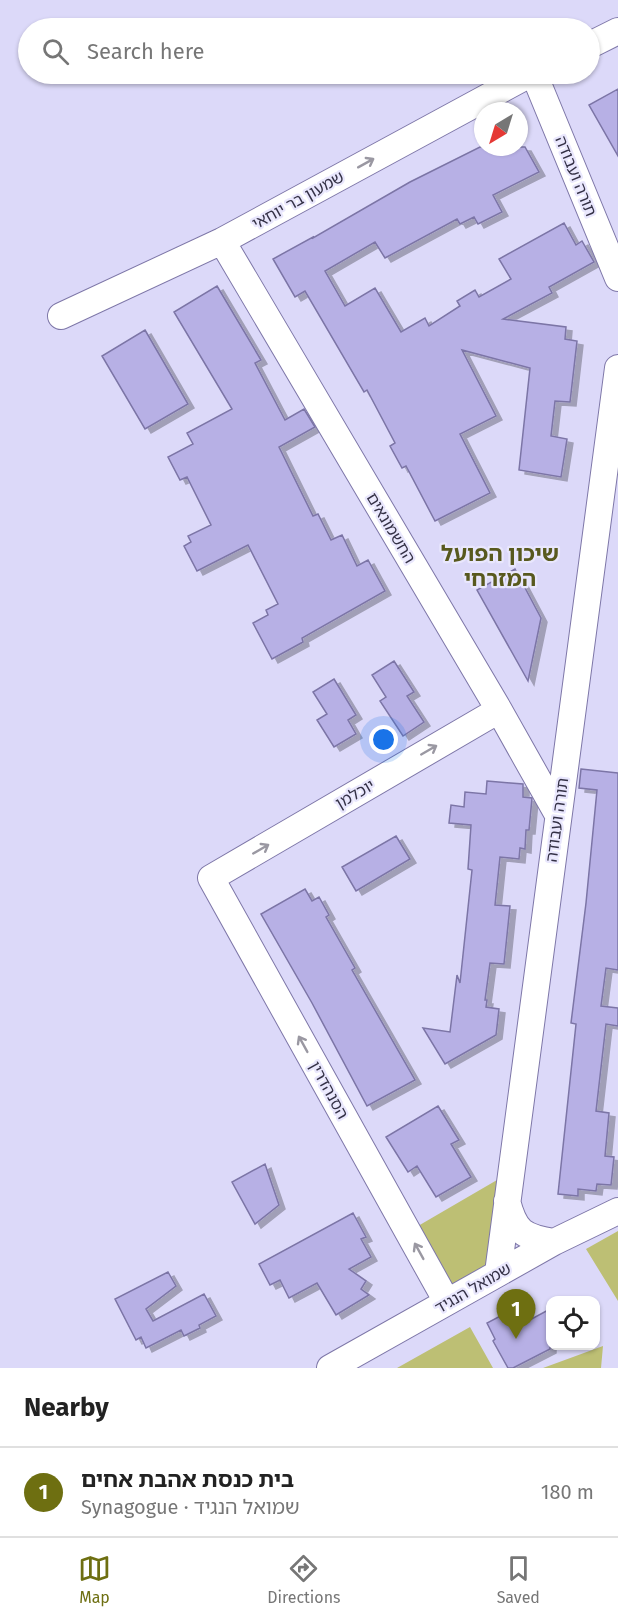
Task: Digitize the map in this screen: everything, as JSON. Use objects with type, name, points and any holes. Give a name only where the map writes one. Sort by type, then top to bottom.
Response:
[{"type":"street","points":[[600,40],[618,31]]},
{"type":"street","name":"שמעון בר יוחאי","points":[[62,316],[222,241],[513,84]]},
{"type":"street","name":"תורה ועבודה","points":[[536,84],[618,278]]},
{"type":"street","name":"החשמונאים","points":[[222,241],[558,815]]},
{"type":"street","name":"תורה ועבודה","points":[[498,1273],[618,368]]},
{"type":"street","name":"יוכלמן","points":[[211,878],[498,710]]},
{"type":"street","name":"הסנהדרין","points":[[211,878],[447,1302]]},
{"type":"street","points":[[507,1201],[512,1219],[521,1231],[534,1239],[554,1242]]},
{"type":"street","name":"שמואל הנגיד","points":[[330,1368],[554,1242],[618,1211]]},
{"type":"green space","points":[[497,1180],[488,1266],[451,1288],[418,1226]]},
{"type":"green space","points":[[618,1231],[618,1301],[586,1249]]},
{"type":"green space","points":[[470,1327],[493,1368],[397,1368]]},
{"type":"green space","points":[[603,1346],[601,1368],[543,1368],[592,1350],[600,1350]]},
{"type":"building","points":[[618,89],[618,156],[589,105]]},
{"type":"building","points":[[474,150],[474,156],[528,156],[528,152],[539,172],[493,195],[502,212],[478,224],[474,217],[460,224],[457,219],[385,258],[375,242],[325,271],[345,306],[375,288],[401,332],[425,318],[429,326],[460,306],[457,301],[475,290],[479,297],[511,279],[499,259],[564,223],[576,245],[582,241],[594,262],[549,287],[552,293],[503,319],[566,327],[565,339],[577,341],[570,402],[555,401],[551,436],[567,439],[561,477],[519,470],[530,368],[462,350],[496,416],[460,434],[490,493],[435,521],[406,466],[402,468],[390,446],[395,443],[367,390],[364,392],[305,291],[295,297],[273,259],[410,182]]},
{"type":"building","points":[[217,286],[261,360],[255,363],[285,420],[304,409],[315,427],[279,447],[313,516],[318,514],[331,540],[342,535],[357,566],[368,560],[385,591],[302,638],[303,642],[272,659],[253,623],[268,615],[266,610],[278,604],[248,545],[197,571],[184,546],[191,542],[188,536],[211,525],[187,477],[180,480],[168,457],[193,444],[187,433],[232,409],[174,312]]},
{"type":"building","points":[[145,330],[188,404],[145,429],[102,356]]},
{"type":"building","points":[[515,569],[541,618],[528,681],[477,590]]},
{"type":"building","points":[[394,661],[414,692],[407,696],[424,722],[403,736],[380,701],[386,697],[372,675]]},
{"type":"building","points":[[334,679],[356,715],[348,720],[356,734],[334,747],[317,720],[327,714],[313,692]]},
{"type":"building","points":[[581,769],[618,773],[618,970],[606,968],[601,1006],[618,1008],[618,1026],[606,1024],[596,1111],[609,1113],[605,1156],[614,1157],[611,1185],[597,1184],[596,1191],[578,1189],[578,1196],[558,1194],[576,1024],[571,1023],[597,790],[579,788]]},
{"type":"building","points":[[487,781],[523,784],[523,797],[532,798],[529,830],[526,830],[525,849],[520,848],[519,859],[500,857],[495,905],[510,906],[504,964],[490,963],[485,1000],[487,1000],[486,1007],[499,1009],[496,1035],[445,1064],[423,1028],[450,1032],[457,975],[460,983],[472,870],[468,869],[471,825],[449,823],[451,805],[464,807],[465,792],[486,794]]},
{"type":"building","points":[[396,836],[410,859],[356,891],[342,867]]},
{"type":"building","points":[[305,889],[312,901],[319,897],[329,915],[326,917],[355,968],[352,970],[415,1080],[367,1106],[261,914]]},
{"type":"building","points":[[438,1106],[459,1140],[451,1144],[471,1177],[436,1197],[417,1166],[408,1172],[386,1137]]},
{"type":"building","points":[[265,1164],[279,1205],[255,1224],[232,1182]]},
{"type":"building","points":[[353,1213],[366,1237],[361,1239],[371,1257],[349,1269],[366,1281],[361,1289],[369,1295],[336,1315],[317,1283],[289,1298],[280,1280],[270,1285],[259,1264]]},
{"type":"building","points":[[168,1272],[176,1286],[146,1309],[153,1321],[204,1294],[216,1316],[184,1336],[181,1330],[146,1348],[141,1337],[136,1340],[115,1299]]},
{"type":"building","points":[[546,1311],[546,1350],[548,1350],[513,1368],[508,1368],[493,1341],[495,1339],[487,1323],[506,1313],[515,1328]]},
{"type":"place","name":"בית כנסת אהבת אחים","points":[[516,1339]]},
{"type":"district","name":"שיכון הפועל המזרחי","points":[[500,566]]}]
